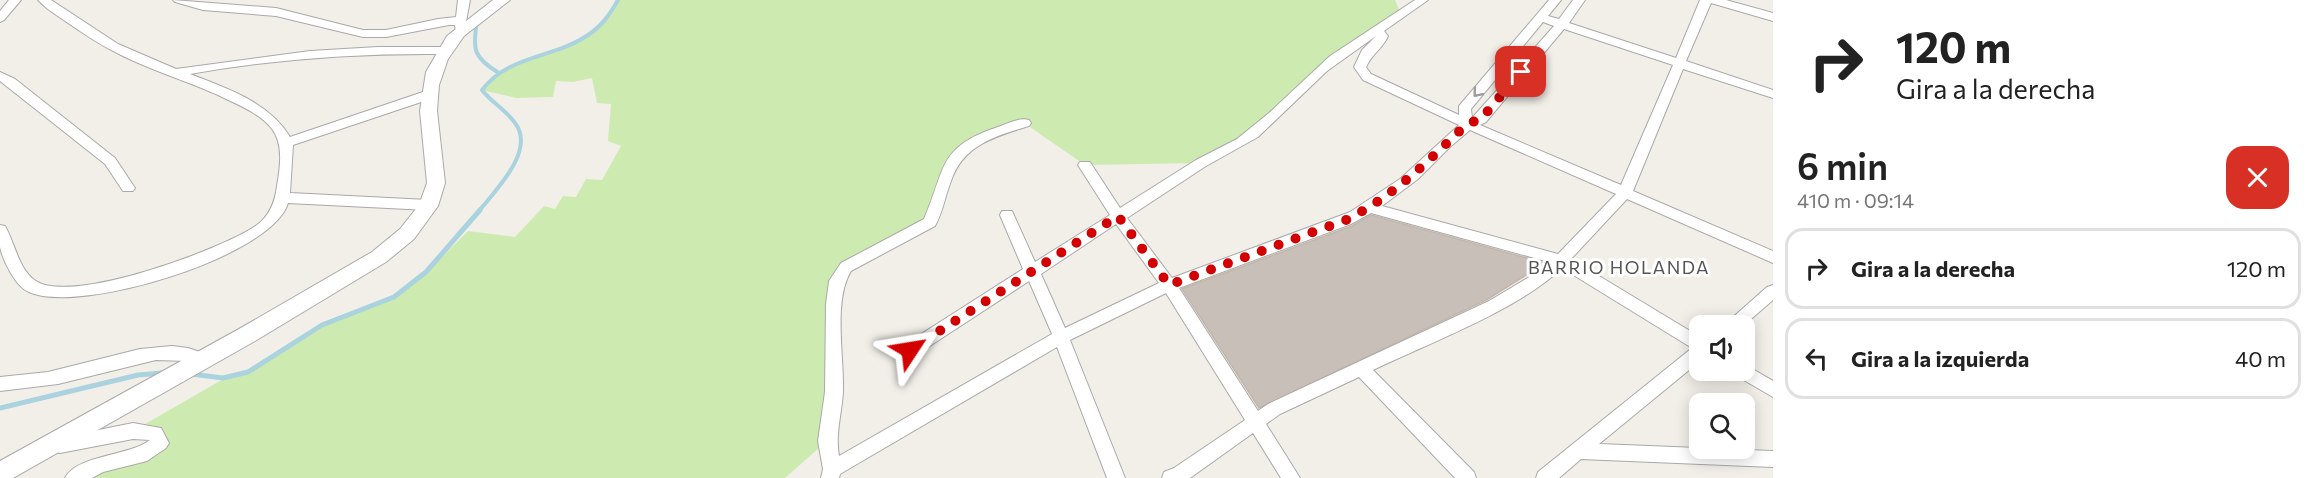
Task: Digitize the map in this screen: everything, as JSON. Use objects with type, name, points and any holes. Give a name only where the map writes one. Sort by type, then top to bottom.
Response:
[{"type":"street","points":[[0,18],[15,0]]},
{"type":"street","points":[[0,230],[8,261],[34,288],[60,292],[87,291],[197,263],[264,227],[278,212],[282,198],[285,143],[279,129],[266,116],[246,104],[125,53],[44,0]]},
{"type":"street","points":[[179,0],[212,9],[273,12],[356,32],[374,34],[392,33],[442,20],[461,26]]},
{"type":"street","points":[[461,26],[464,0]]},
{"type":"street","points":[[0,473],[202,360],[398,244],[417,225],[436,183],[428,95],[444,50],[461,26],[503,0]]},
{"type":"street","points":[[910,350],[1201,163],[1242,142],[1310,83],[1324,67],[1377,30],[1402,16],[1422,0]]},
{"type":"street","points":[[1467,124],[1464,109],[1555,0]]},
{"type":"street","points":[[1024,123],[974,140],[962,150],[946,173],[935,213],[930,222],[846,267],[837,281],[834,304],[834,392],[827,441],[831,474],[1061,337],[1169,285],[1346,220],[1371,208],[1411,177],[1467,124],[1481,119],[1561,25],[1579,0]]},
{"type":"street","points":[[1172,478],[1274,409],[1495,306],[1546,274],[1625,193],[1706,0]]},
{"type":"street","points":[[1713,0],[1773,17]]},
{"type":"street","points":[[1540,18],[1773,94]]},
{"type":"street","points":[[1377,30],[1382,36],[1380,41],[1366,53],[1360,67],[1366,76],[1467,124],[1773,257]]},
{"type":"street","points":[[176,73],[212,66],[302,57],[444,50]]},
{"type":"street","points":[[0,76],[11,82],[110,161],[128,188]]},
{"type":"street","points":[[285,143],[428,95]]},
{"type":"street","points":[[1085,165],[1118,216],[1169,285],[1291,478]]},
{"type":"street","points":[[282,198],[428,205]]},
{"type":"street","points":[[1371,208],[1561,260],[1689,338]]},
{"type":"street","points":[[1007,215],[1061,337],[1116,478]]},
{"type":"street","points":[[1744,315],[1773,291]]},
{"type":"street","points":[[0,384],[31,383],[135,357],[167,353],[192,354],[202,360]]},
{"type":"street","points":[[1545,478],[1689,360]]},
{"type":"street","points":[[1361,368],[1467,478]]},
{"type":"street","points":[[1755,379],[1773,390]]},
{"type":"street","points":[[45,448],[133,430],[155,433],[160,443],[147,453],[99,465],[74,478]]},
{"type":"street","points":[[1578,451],[1773,459]]},
{"type":"green space","points":[[618,0],[1395,0],[1402,16],[1324,67],[1243,142],[1201,163],[1085,165],[1024,123],[962,150],[935,213],[846,267],[837,281],[827,441],[785,478],[74,478],[160,443],[133,431],[225,378],[260,366],[323,324],[393,298],[427,272],[468,231],[515,237],[544,206],[555,209],[563,196],[576,197],[586,179],[602,180],[621,146],[608,141],[611,104],[597,103],[592,78],[573,82],[556,81],[553,97],[516,98],[482,90],[493,76],[508,67],[569,45],[588,35],[605,21]]},
{"type":"building","points":[[1371,215],[1545,263],[1488,299],[1259,408],[1182,289],[1352,226]]},
{"type":"waterway","points":[[479,211],[511,169],[521,145],[520,134],[515,123],[482,90],[493,78],[505,70],[561,49],[588,35],[605,19],[618,0]]},
{"type":"waterway","points":[[477,22],[475,40],[477,52],[484,63],[499,73]]},
{"type":"waterway","points":[[191,374],[223,378],[248,372],[322,325],[394,297],[426,272],[480,210]]},
{"type":"waterway","points":[[0,408],[138,375],[162,373]]},
{"type":"district","name":"BARRIO HOLANDA","points":[[1619,268]]},
{"type":"route","points":[[910,350],[1118,216],[1169,285],[1346,220],[1371,208],[1411,177],[1467,124],[1481,119],[1521,72]]}]
